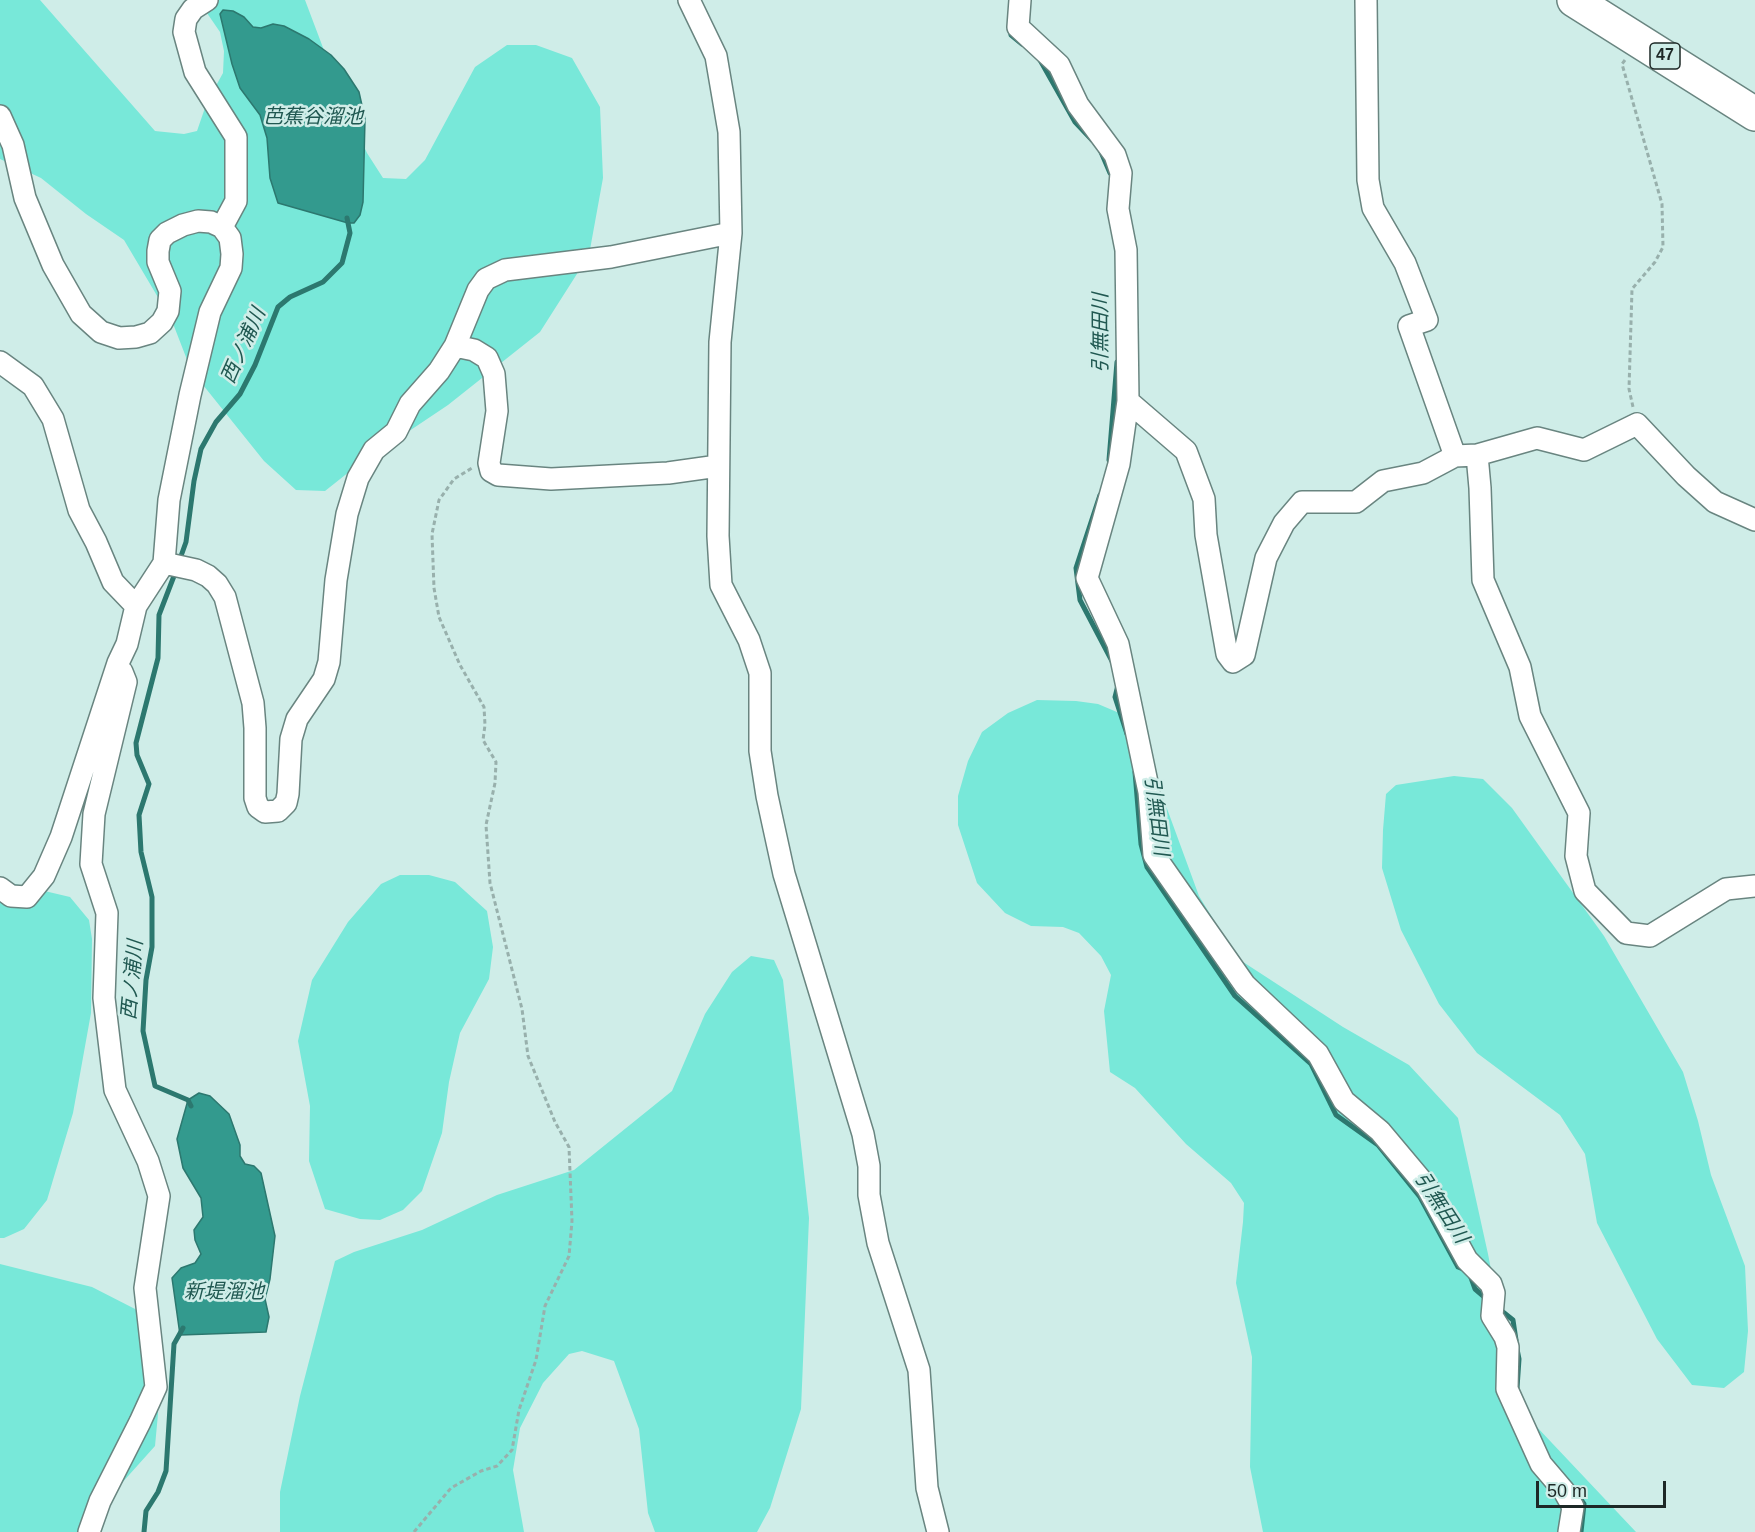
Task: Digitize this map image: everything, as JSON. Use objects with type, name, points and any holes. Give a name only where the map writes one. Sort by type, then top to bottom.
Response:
[{"type":"main road","name":"47","points":[[1574,0],[1755,114]]},
{"type":"street","points":[[207,0],[193,9],[186,19],[184,32],[195,72],[236,137],[236,201],[222,227]]},
{"type":"street","points":[[689,0],[716,56],[729,132],[731,233],[720,342],[718,536],[721,585],[749,640],[760,673],[760,751],[767,796],[784,874],[863,1134],[869,1166],[869,1195],[878,1243],[919,1370],[927,1488],[938,1532]]},
{"type":"street","points":[[1020,0],[1018,27],[1059,65],[1078,105],[1115,155],[1121,173],[1118,209],[1126,250],[1128,401],[1119,464],[1087,578],[1118,644],[1149,792],[1154,855],[1245,985],[1317,1054],[1344,1101],[1380,1131],[1427,1186],[1467,1260],[1491,1284],[1494,1302],[1492,1316],[1505,1337],[1508,1347],[1507,1389],[1541,1464],[1564,1491],[1572,1507],[1569,1532]]},
{"type":"street","points":[[1366,0],[1368,180],[1373,208],[1405,263],[1427,320],[1409,326],[1455,456]]},
{"type":"street","points":[[0,116],[13,145],[25,198],[52,266],[81,314],[100,332],[119,338],[136,337],[150,333],[162,322],[168,311],[170,291],[158,262],[158,251],[160,240],[168,233],[183,225],[198,221],[211,222],[222,227],[230,238],[232,254],[231,268],[210,312],[190,395],[170,500],[164,563],[136,606],[127,644],[118,663],[61,837],[44,876],[27,897],[11,896],[0,888]]},
{"type":"street","points":[[164,563],[196,570],[208,576],[217,584],[225,597],[253,703],[255,798],[258,807],[265,812],[278,811],[283,808],[288,794],[291,739],[297,719],[324,679],[329,662],[336,580],[346,514],[358,478],[374,450],[396,432],[410,404],[439,371],[455,346],[478,291],[486,279],[505,270],[612,257],[731,233]]},
{"type":"street","points":[[455,346],[474,350],[487,358],[494,374],[497,411],[489,463],[491,471],[498,475],[551,479],[668,473],[718,466]]},
{"type":"street","points":[[0,362],[33,386],[53,419],[79,510],[113,582],[136,606]]},
{"type":"street","points":[[1128,401],[1186,451],[1204,499],[1206,535],[1223,632],[1227,654],[1233,662],[1244,655],[1266,558],[1284,523],[1302,502],[1356,502],[1383,481],[1423,473],[1455,456],[1477,455],[1537,438],[1584,450],[1637,424],[1686,476],[1715,502],[1755,520]]},
{"type":"street","points":[[1477,455],[1483,580],[1520,667],[1530,716],[1579,813],[1576,856],[1585,891],[1626,933],[1650,936],[1726,889],[1755,886]]},
{"type":"street","points":[[89,1532],[100,1501],[156,1387],[145,1288],[159,1196],[148,1161],[115,1090],[104,998],[107,913],[91,864],[94,814],[126,682],[118,663]]},
{"type":"path","points":[[1637,39],[1622,64],[1662,204],[1663,247],[1655,262],[1632,289],[1629,389],[1637,424]]},
{"type":"path","points":[[414,1532],[451,1488],[481,1471],[496,1466],[512,1450],[519,1410],[536,1360],[545,1306],[569,1256],[572,1221],[569,1146],[555,1122],[528,1056],[522,1009],[490,883],[486,825],[495,783],[496,762],[483,740],[484,706],[460,665],[439,617],[434,588],[432,534],[439,500],[454,479],[480,463],[489,463]]},
{"type":"shaded area","points":[[0,0],[40,0],[155,131],[184,134],[197,131],[207,102],[223,73],[224,51],[220,32],[198,0],[305,0],[342,98],[367,153],[383,178],[406,179],[425,160],[475,67],[507,45],[536,45],[572,58],[600,107],[603,178],[589,255],[540,332],[448,405],[354,468],[325,491],[296,490],[264,461],[191,370],[172,321],[124,240],[86,214],[41,178],[0,159]]},
{"type":"shaded area","points":[[1037,700],[1098,704],[1124,715],[1162,795],[1199,896],[1237,958],[1343,1027],[1409,1065],[1458,1118],[1513,1383],[1535,1425],[1636,1532],[1263,1532],[1250,1467],[1252,1357],[1236,1283],[1244,1203],[1231,1183],[1186,1144],[1135,1088],[1110,1072],[1104,1011],[1111,975],[1101,956],[1079,933],[1063,927],[1031,926],[1005,913],[977,883],[958,825],[958,796],[968,761],[982,732],[1008,713]]},
{"type":"shaded area","points":[[1454,776],[1483,779],[1512,808],[1604,936],[1683,1072],[1711,1175],[1745,1266],[1748,1331],[1744,1372],[1724,1388],[1692,1385],[1657,1339],[1597,1223],[1585,1154],[1560,1115],[1477,1053],[1439,1004],[1401,930],[1382,868],[1386,794],[1396,785]]},
{"type":"shaded area","points":[[400,875],[429,875],[455,882],[487,911],[493,947],[489,979],[460,1033],[449,1082],[442,1133],[422,1191],[403,1210],[380,1220],[360,1219],[325,1209],[309,1161],[310,1106],[298,1041],[312,980],[348,922],[381,884]]},
{"type":"shaded area","points":[[15,884],[70,897],[89,920],[92,939],[91,1013],[73,1113],[47,1200],[24,1229],[0,1238],[0,891]]},
{"type":"shaded area","points":[[751,956],[774,960],[783,980],[809,1218],[801,1409],[770,1508],[757,1532],[655,1532],[648,1513],[639,1429],[614,1361],[582,1351],[569,1354],[543,1383],[520,1428],[513,1470],[524,1532],[280,1532],[280,1492],[300,1396],[335,1261],[354,1252],[422,1230],[497,1195],[574,1170],[672,1091],[705,1014],[732,972]]},
{"type":"shaded area","points":[[0,1264],[92,1287],[137,1310],[156,1365],[158,1414],[155,1446],[112,1494],[84,1532],[0,1532]]},
{"type":"water","name":"芭蕉谷溜池","points":[[223,10],[233,11],[244,17],[253,27],[261,28],[273,24],[284,26],[309,39],[331,55],[344,69],[359,92],[365,119],[363,202],[360,215],[354,223],[278,203],[270,178],[267,138],[260,115],[240,88],[220,14]]},
{"type":"water","name":"新堤溜池","points":[[199,1093],[210,1096],[229,1114],[240,1145],[240,1156],[245,1164],[254,1166],[261,1173],[275,1236],[270,1279],[265,1299],[269,1317],[266,1332],[180,1335],[172,1278],[181,1268],[195,1263],[201,1254],[195,1240],[194,1230],[203,1217],[201,1198],[183,1168],[177,1139],[188,1100]]},
{"type":"waterway","name":"引無田川","points":[[1010,28],[1011,35],[1022,44]]},
{"type":"waterway","name":"引無田川","points":[[1040,60],[1075,122],[1092,140]]},
{"type":"waterway","name":"引無田川","points":[[1101,152],[1110,173]]},
{"type":"waterway","name":"西ノ浦川","points":[[181,556],[186,542],[194,481],[201,449],[216,422],[240,394],[255,365],[278,307],[290,297],[323,282],[342,263],[350,233],[347,218]]},
{"type":"waterway","name":"引無田川","points":[[1109,460],[1117,362]]},
{"type":"waterway","name":"引無田川","points":[[1100,495],[1076,568],[1080,600],[1113,663]]},
{"type":"waterway","name":"西ノ浦川","points":[[174,576],[159,615],[158,658],[136,743],[137,755],[149,784],[139,815],[141,852],[152,897],[152,947],[146,980],[143,1031],[155,1086],[188,1100],[191,1106]]},
{"type":"waterway","name":"引無田川","points":[[1118,685],[1115,697],[1127,734]]},
{"type":"waterway","name":"引無田川","points":[[1135,772],[1141,844],[1147,867],[1235,996],[1311,1064],[1336,1115],[1378,1145],[1420,1197],[1458,1267],[1463,1269]]},
{"type":"waterway","name":"引無田川","points":[[1470,1275],[1475,1289],[1489,1301]]},
{"type":"waterway","name":"引無田川","points":[[1498,1308],[1513,1320],[1516,1340]]},
{"type":"waterway","name":"西ノ浦川","points":[[144,1532],[146,1511],[158,1492],[166,1471],[174,1344],[183,1328]]},
{"type":"waterway","name":"引無田川","points":[[1517,1349],[1519,1359],[1517,1388]]},
{"type":"waterway","name":"引無田川","points":[[1577,1494],[1584,1504],[1581,1532]]}]
